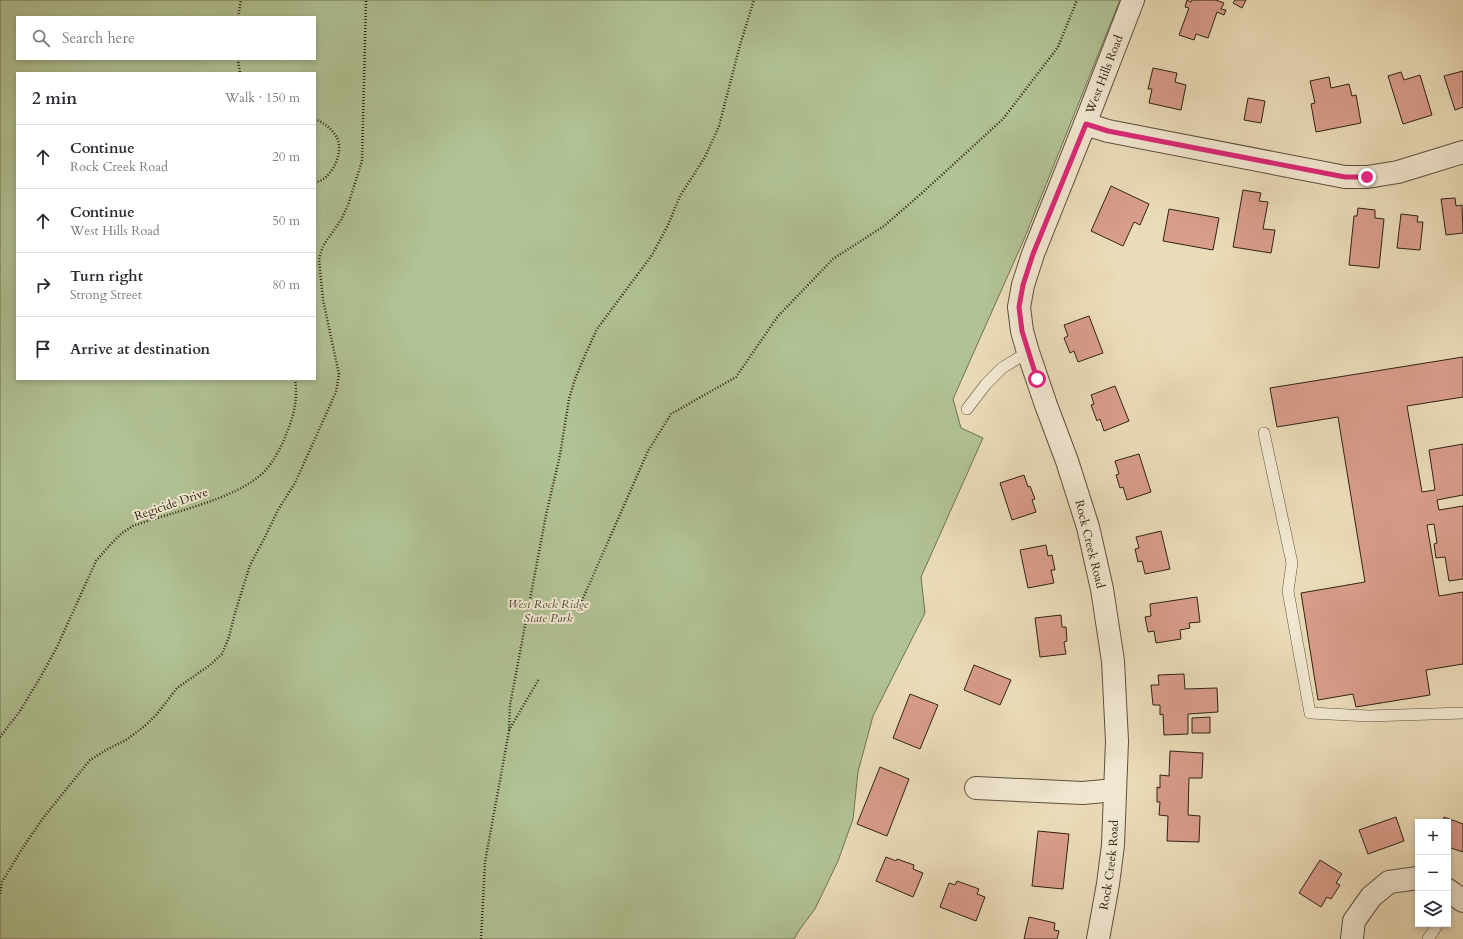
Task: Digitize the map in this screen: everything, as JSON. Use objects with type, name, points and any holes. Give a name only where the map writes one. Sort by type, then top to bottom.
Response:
[{"type":"street","name":"West Hills Road","points":[[1019,307],[1023,285],[1033,254],[1086,124],[1133,0]]},
{"type":"street","points":[[1086,124],[1108,131],[1345,177],[1367,177],[1398,172],[1463,152]]},
{"type":"street","name":"Rock Creek Road","points":[[1019,307],[1022,331],[1028,352],[1067,461],[1088,527],[1102,589],[1113,661],[1118,741],[1113,845],[1108,884],[1098,939]]},
{"type":"street","points":[[976,788],[1083,793],[1115,790]]},
{"type":"street","points":[[1352,939],[1354,921],[1371,897],[1389,882],[1415,878]]},
{"type":"lane","points":[[967,409],[986,384],[1002,368],[1028,352]]},
{"type":"lane","points":[[1264,433],[1292,563],[1288,591],[1310,713],[1369,716],[1463,713]]},
{"type":"lane","points":[[1428,939],[1436,927]]},
{"type":"path","points":[[238,16],[241,0]]},
{"type":"path","points":[[0,894],[2,882],[22,849],[43,818],[90,760],[126,740],[146,725],[157,714],[177,688],[210,665],[222,654],[229,637],[250,565],[278,510],[295,483],[336,392],[340,374],[323,300],[320,259],[323,246],[341,220],[348,205],[362,161],[366,0]]},
{"type":"path","points":[[481,939],[485,862],[493,826],[509,731],[510,705],[546,514],[560,455],[569,399],[575,379],[597,329],[652,255],[668,225],[680,196],[705,157],[719,126],[740,45],[754,0]]},
{"type":"path","points":[[577,612],[648,450],[671,414],[736,377],[778,316],[832,259],[884,226],[1003,119],[1058,47],[1077,0]]},
{"type":"path","points":[[238,60],[240,72]]},
{"type":"path","points":[[316,120],[323,123],[338,141],[338,155],[336,165],[326,178],[316,183]]},
{"type":"path","name":"Regicide Drive","points":[[0,737],[20,711],[40,678],[63,635],[96,561],[122,533],[133,526],[230,493],[256,478],[264,471],[279,450],[290,425],[296,400],[295,380]]},
{"type":"path","points":[[509,731],[539,679]]},
{"type":"green space","name":"West Rock Ridge State Park","points":[[0,0],[1120,0],[1025,237],[953,399],[961,428],[983,438],[921,577],[925,613],[873,716],[858,772],[853,819],[838,861],[815,909],[794,939],[0,939]]},
{"type":"building","points":[[1187,0],[1191,2],[1192,0],[1216,0],[1224,3],[1221,9],[1226,10],[1224,15],[1217,12],[1208,38],[1196,34],[1194,40],[1179,35],[1189,8],[1185,7]]},
{"type":"building","points":[[1235,0],[1246,0],[1242,8],[1233,3]]},
{"type":"building","points":[[1153,68],[1177,73],[1175,82],[1186,85],[1181,110],[1149,103],[1152,89],[1148,89]]},
{"type":"building","points":[[1463,71],[1463,107],[1455,110],[1444,76]]},
{"type":"building","points":[[1401,72],[1404,80],[1420,75],[1432,115],[1403,124],[1388,76]]},
{"type":"building","points":[[1329,77],[1331,88],[1349,84],[1352,96],[1356,95],[1361,123],[1316,132],[1311,104],[1315,103],[1310,81]]},
{"type":"building","points":[[1248,98],[1265,101],[1261,123],[1244,120]]},
{"type":"building","points":[[1111,186],[1149,204],[1140,225],[1134,222],[1123,246],[1091,231]]},
{"type":"building","points":[[1243,190],[1261,193],[1259,201],[1268,202],[1263,229],[1275,230],[1271,253],[1233,247]]},
{"type":"building","points":[[1455,198],[1456,206],[1462,205],[1463,233],[1446,235],[1441,199]]},
{"type":"building","points":[[1358,208],[1375,210],[1375,218],[1384,219],[1379,268],[1349,265],[1354,216],[1357,216]]},
{"type":"building","points":[[1169,209],[1219,218],[1213,250],[1163,241]]},
{"type":"building","points":[[1401,214],[1418,216],[1417,222],[1423,222],[1420,250],[1397,248]]},
{"type":"building","points":[[1089,316],[1103,353],[1078,362],[1074,351],[1070,353],[1064,338],[1068,336],[1064,325]]},
{"type":"building","points":[[1463,357],[1463,397],[1407,406],[1422,492],[1435,490],[1429,450],[1463,444],[1463,495],[1437,500],[1439,510],[1463,506],[1463,579],[1449,581],[1445,557],[1436,558],[1434,544],[1437,543],[1434,524],[1427,525],[1439,596],[1463,592],[1463,664],[1426,670],[1430,695],[1356,707],[1353,694],[1318,700],[1301,593],[1365,582],[1338,417],[1277,427],[1270,388]]},
{"type":"building","points":[[1115,386],[1129,421],[1104,431],[1100,419],[1097,421],[1091,405],[1094,404],[1091,395]]},
{"type":"building","points":[[1139,454],[1151,492],[1127,500],[1123,487],[1120,488],[1116,475],[1119,474],[1115,461]]},
{"type":"building","points":[[1024,475],[1028,487],[1030,486],[1035,499],[1032,500],[1036,512],[1012,520],[1000,483]]},
{"type":"building","points":[[1161,531],[1170,569],[1145,574],[1142,561],[1138,562],[1135,549],[1139,548],[1136,537]]},
{"type":"building","points":[[1046,545],[1048,556],[1052,555],[1055,570],[1051,570],[1054,583],[1028,588],[1020,550]]},
{"type":"building","points":[[1197,597],[1200,622],[1189,623],[1190,628],[1180,630],[1181,639],[1156,643],[1154,631],[1148,632],[1145,617],[1151,616],[1150,604]]},
{"type":"building","points":[[1061,615],[1062,627],[1066,627],[1067,641],[1064,642],[1066,654],[1040,657],[1035,618]]},
{"type":"building","points":[[974,665],[1011,680],[1000,705],[964,690]]},
{"type":"building","points":[[1184,674],[1185,689],[1217,688],[1218,712],[1188,714],[1188,734],[1164,735],[1163,714],[1160,715],[1160,705],[1153,705],[1151,685],[1159,685],[1158,675]]},
{"type":"building","points":[[910,694],[938,705],[920,749],[893,738]]},
{"type":"building","points":[[1210,717],[1210,733],[1192,733],[1192,718]]},
{"type":"building","points":[[1170,751],[1203,753],[1202,778],[1189,778],[1188,815],[1200,816],[1199,842],[1167,841],[1168,816],[1159,815],[1160,802],[1157,802],[1157,787],[1160,788],[1160,775],[1169,776]]},
{"type":"building","points":[[880,767],[909,779],[887,836],[857,824]]},
{"type":"building","points":[[1396,817],[1404,841],[1368,854],[1359,830]]},
{"type":"building","points":[[1451,820],[1463,824],[1463,852],[1451,848]]},
{"type":"building","points":[[1038,831],[1069,834],[1063,889],[1032,886]]},
{"type":"building","points":[[886,857],[914,865],[913,869],[923,873],[913,897],[876,881]]},
{"type":"building","points":[[1320,860],[1342,874],[1336,883],[1340,885],[1331,899],[1327,897],[1321,907],[1299,893]]},
{"type":"building","points":[[957,881],[979,889],[977,894],[985,897],[976,921],[940,907],[949,883],[955,885]]},
{"type":"building","points":[[1029,917],[1055,923],[1054,930],[1059,931],[1057,939],[1024,939]]},
{"type":"route","points":[[1037,379],[1022,331],[1019,307],[1023,285],[1033,254],[1086,124],[1108,131],[1345,177],[1367,177]]}]
